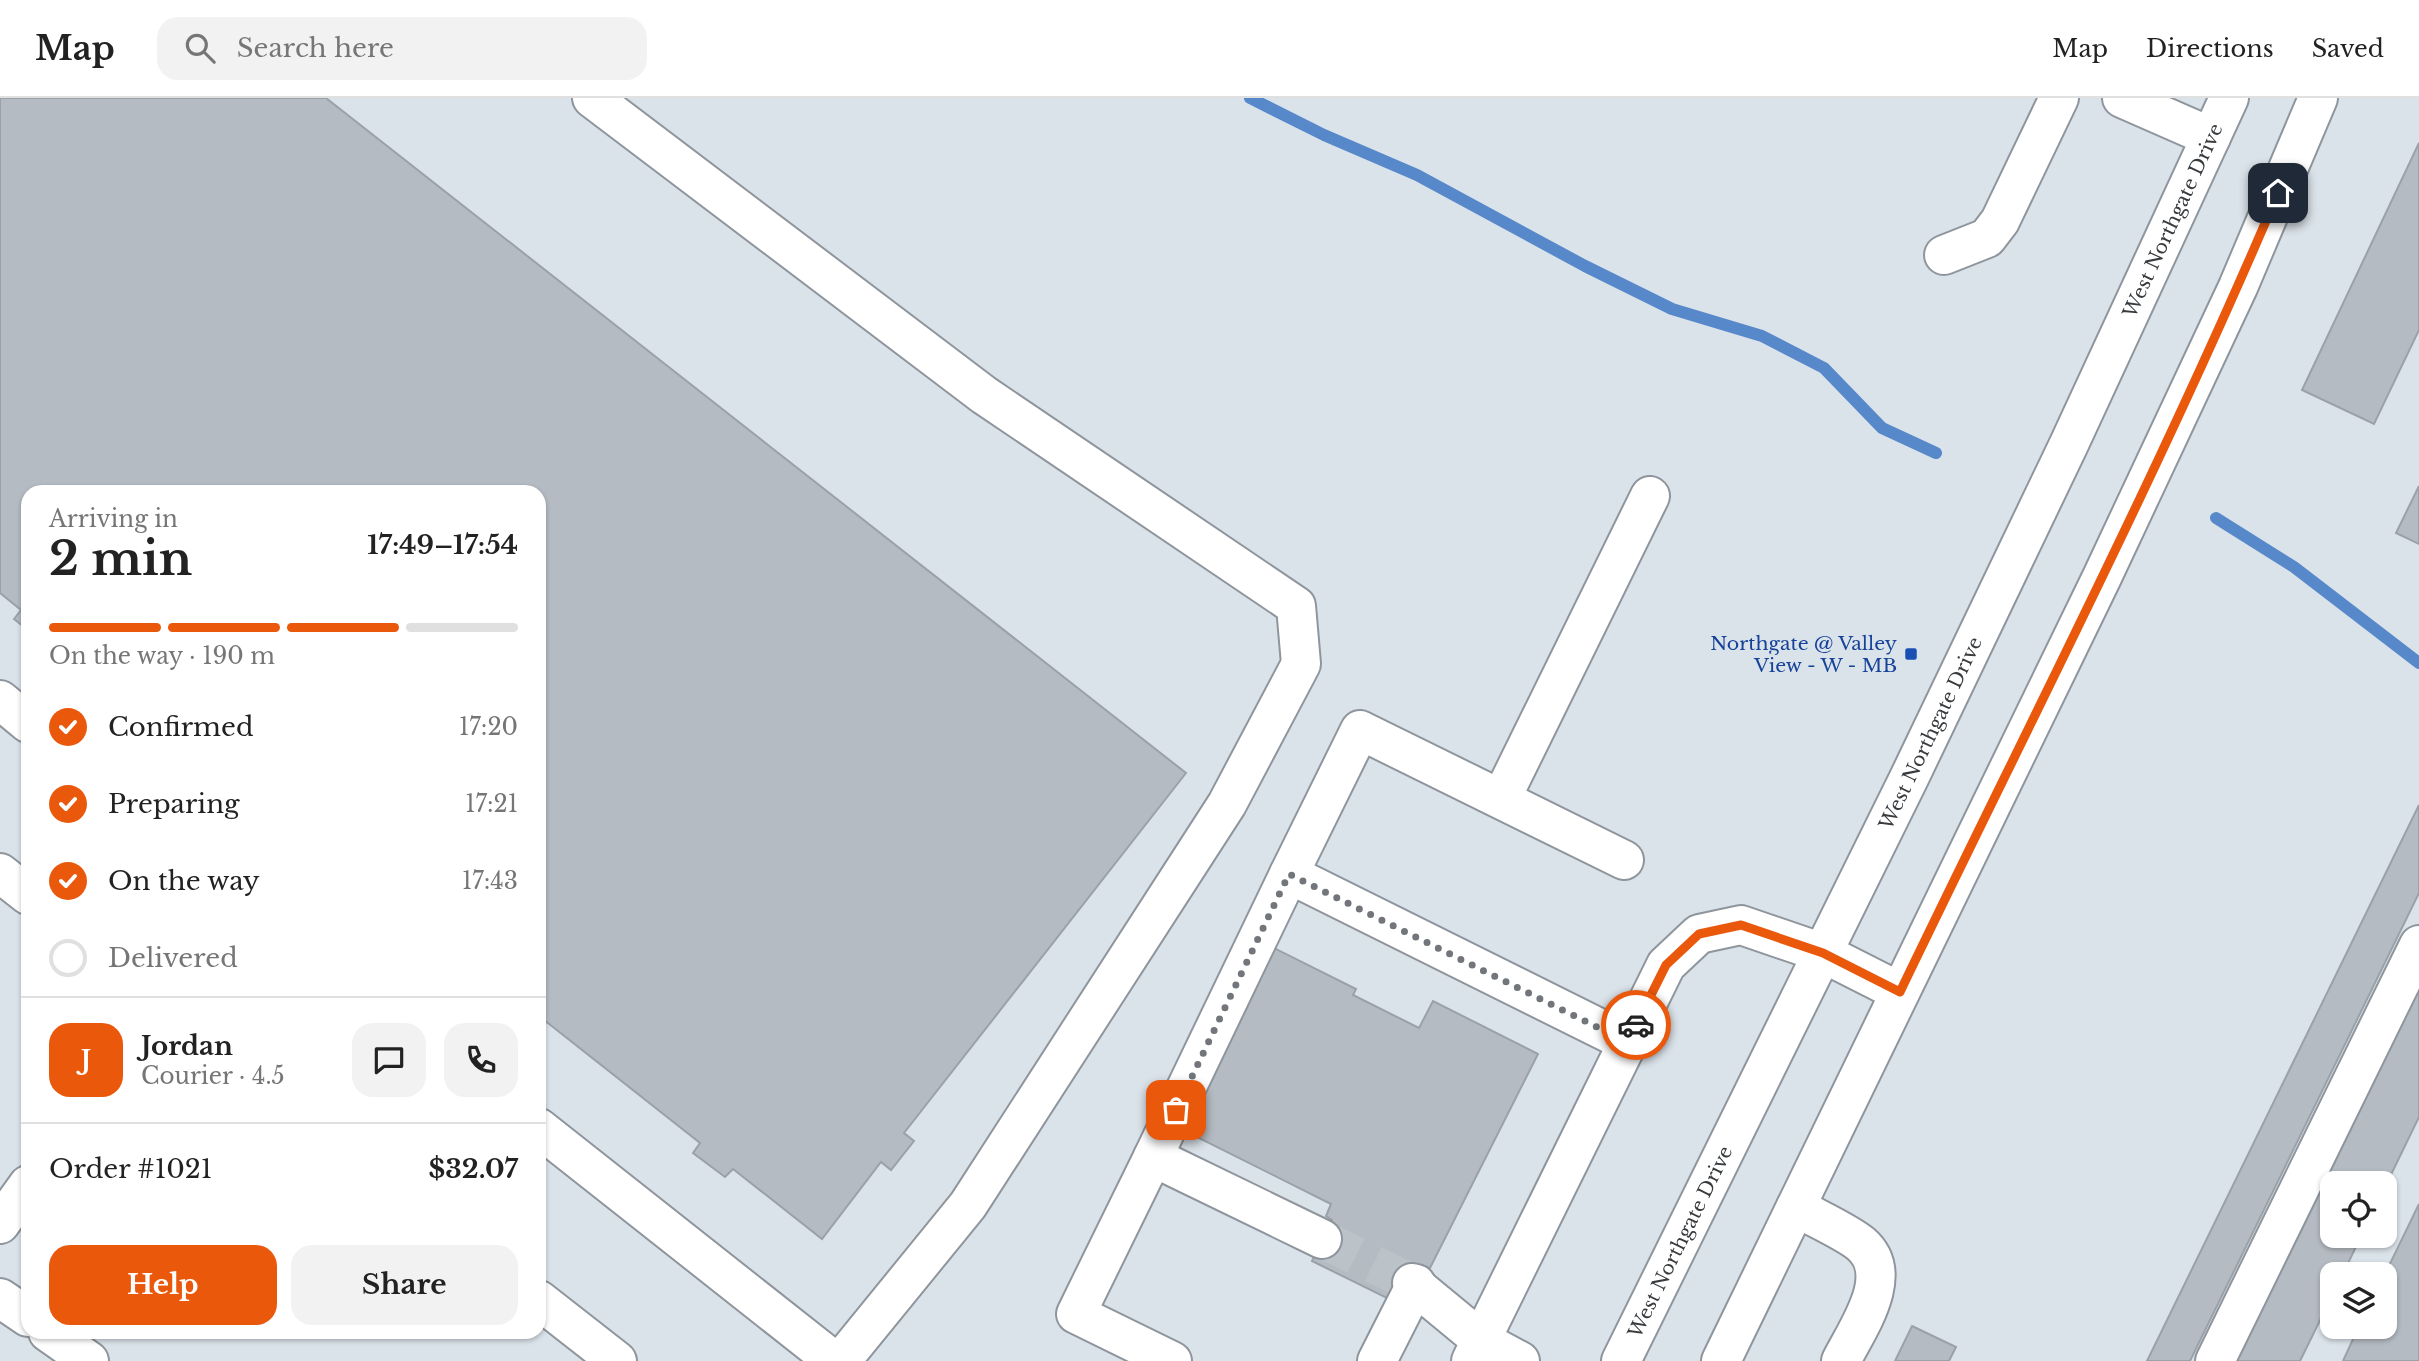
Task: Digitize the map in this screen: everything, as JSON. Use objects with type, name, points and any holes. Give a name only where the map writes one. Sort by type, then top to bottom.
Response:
[{"type":"main road","points":[[592,98],[984,395],[1296,606],[1301,664],[1227,804],[968,1205],[841,1361]]},
{"type":"main road","points":[[1944,255],[1987,239],[2000,221],[2059,98]]},
{"type":"main road","points":[[2122,98],[2211,137]]},
{"type":"main road","name":"West Northgate Drive","points":[[1621,1361],[1823,953],[2063,456],[2229,98]]},
{"type":"main road","points":[[1721,1361],[2102,577],[2238,287],[2318,98]]},
{"type":"main road","points":[[1501,799],[1650,496]]},
{"type":"main road","points":[[0,700],[21,717]]},
{"type":"main road","points":[[1172,1361],[1076,1314],[1360,730],[1624,860]]},
{"type":"main road","points":[[0,873],[21,890]]},
{"type":"main road","points":[[1289,874],[1627,1042]]},
{"type":"main road","points":[[1476,1351],[1666,965],[1699,934],[1741,925],[1823,953],[1900,992]]},
{"type":"main road","points":[[2215,1361],[2419,945]]},
{"type":"main road","points":[[546,1134],[834,1361]]},
{"type":"main road","points":[[1153,1157],[1322,1239]]},
{"type":"main road","points":[[0,1224],[21,1195]]},
{"type":"main road","points":[[1796,1207],[1862,1245],[1877,1269],[1876,1291],[1842,1361]]},
{"type":"main road","points":[[1377,1361],[1414,1284],[1476,1351],[1520,1361]]},
{"type":"main road","points":[[0,1298],[21,1312]]},
{"type":"main road","points":[[546,1305],[617,1361]]},
{"type":"main road","points":[[58,1339],[89,1361]]},
{"type":"building","points":[[0,98],[326,98],[1186,773],[904,1133],[914,1141],[891,1170],[881,1162],[822,1239],[733,1169],[725,1177],[693,1153],[700,1143],[546,1022],[546,485],[21,485],[21,610],[0,593]]},
{"type":"building","points":[[2419,143],[2419,330],[2374,424],[2302,390]]},
{"type":"building","points":[[2419,486],[2419,544],[2396,533]]},
{"type":"building","points":[[21,610],[21,624],[14,619]]},
{"type":"building","points":[[2419,805],[2419,893],[2190,1361],[2147,1361]]},
{"type":"building","points":[[1268,945],[1356,989],[1353,995],[1419,1028],[1433,1001],[1538,1054],[1430,1268],[1422,1265],[1401,1305],[1312,1261],[1332,1220],[1326,1216],[1331,1204],[1177,1127]]},
{"type":"building","points":[[2419,987],[2419,1117],[2393,1171],[2329,1171]]},
{"type":"building","points":[[2320,1189],[2320,1248],[2355,1248],[2349,1262],[2320,1262],[2320,1320],[2300,1361],[2236,1361]]},
{"type":"building","points":[[2419,1204],[2419,1361],[2343,1361],[2353,1339],[2397,1339],[2397,1262],[2391,1262]]},
{"type":"building","points":[[1912,1326],[1956,1347],[1949,1361],[1895,1361]]},
{"type":"waterway","points":[[1250,98],[1324,135],[1417,175],[1585,266],[1672,309],[1762,336],[1824,368],[1882,428],[1936,453]]},
{"type":"waterway","points":[[2216,518],[2294,567],[2419,663]]},
{"type":"tunnel","points":[[1322,1239],[1412,1283]]},
{"type":"way so far","points":[[1176,1110],[1289,874],[1627,1042],[1636,1025]]},
{"type":"place","name":"Northgate @ Valley View - W - MB","points":[[1911,654]]},
{"type":"route","points":[[1636,1025],[1666,965],[1699,934],[1741,925],[1823,953],[1900,992],[2102,577],[2238,287],[2278,193]]}]
